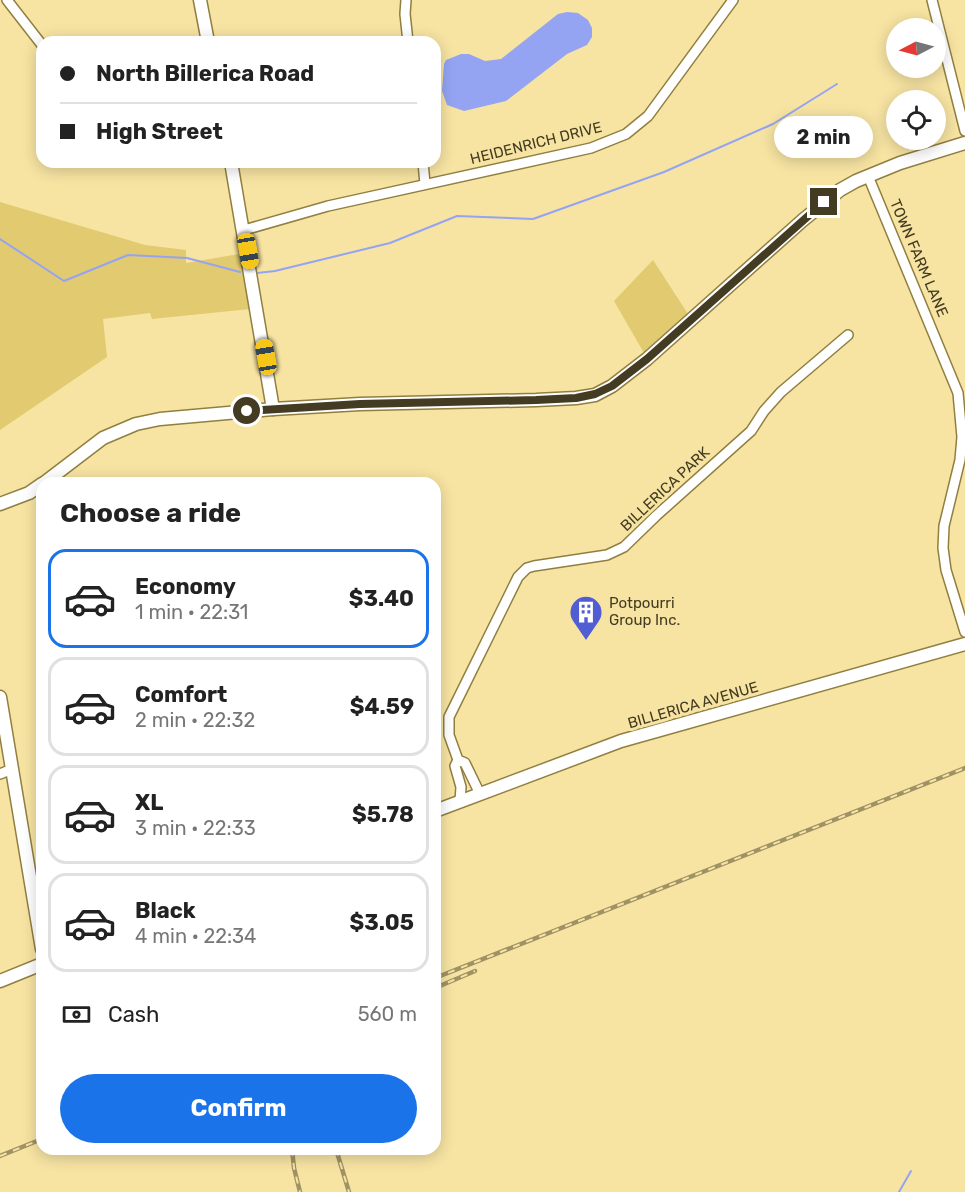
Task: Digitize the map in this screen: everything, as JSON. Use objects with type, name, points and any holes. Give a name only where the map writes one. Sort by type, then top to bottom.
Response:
[{"type":"main road","points":[[200,0],[207,36]]},
{"type":"main road","points":[[52,477],[103,438],[136,424],[160,419],[360,404],[536,400],[576,398],[595,394],[612,386],[639,367],[840,190],[900,163],[965,142]]},
{"type":"main road","points":[[232,168],[273,409]]},
{"type":"main road","points":[[0,504],[36,488]]},
{"type":"main road","name":"BILLERICA AVENUE","points":[[441,808],[621,741],[965,644]]},
{"type":"main road","points":[[0,697],[6,772],[36,920]]},
{"type":"main road","points":[[0,981],[36,966]]},
{"type":"street","points":[[7,0],[36,37]]},
{"type":"street","points":[[406,0],[407,36]]},
{"type":"street","name":"HEIDENRICH DRIVE","points":[[244,230],[328,206],[591,148],[626,134],[648,116],[733,0]]},
{"type":"street","points":[[932,0],[965,131]]},
{"type":"street","points":[[424,168],[425,184]]},
{"type":"street","name":"TOWN FARM LANE","points":[[868,176],[958,393],[962,437],[961,469],[944,526],[943,548],[946,570],[965,632]]},
{"type":"street","name":"BILLERICA PARK","points":[[458,760],[449,735],[451,709],[518,577],[527,568],[534,566],[607,555],[624,548],[657,515],[751,431],[764,411],[781,392],[848,335]]},
{"type":"street","name":"BILLERICA PARK","points":[[458,760],[465,762],[480,794]]},
{"type":"street","name":"BILLERICA PARK","points":[[458,760],[454,766],[461,787],[460,801]]},
{"type":"shaded area","points":[[0,202],[145,245],[186,250],[186,263],[239,254],[250,309],[152,319],[150,313],[103,319],[107,357],[0,430]]},
{"type":"shaded area","points":[[653,260],[688,314],[644,353],[614,301]]},
{"type":"water","points":[[578,13],[588,20],[592,28],[592,37],[587,45],[567,54],[506,101],[464,111],[447,105],[442,91],[446,60],[461,54],[469,54],[485,61],[501,59],[558,14]]},
{"type":"waterway","points":[[257,273],[275,271],[390,243],[457,216],[533,219],[664,172],[773,124],[837,84]]},
{"type":"waterway","points":[[0,239],[64,281],[128,255],[187,258],[240,272]]},
{"type":"waterway","points":[[899,1192],[911,1171]]},
{"type":"railway","points":[[441,976],[965,768]]},
{"type":"railway","points":[[441,985],[475,971]]},
{"type":"railway","points":[[0,1156],[36,1141]]},
{"type":"railway","points":[[293,1155],[300,1192]]},
{"type":"railway","points":[[338,1155],[349,1192]]},
{"type":"place","name":"Potpourri Group Inc.","points":[[586,641]]},
{"type":"route","points":[[247,411],[360,404],[536,400],[576,398],[595,394],[630,374],[824,202]]}]
